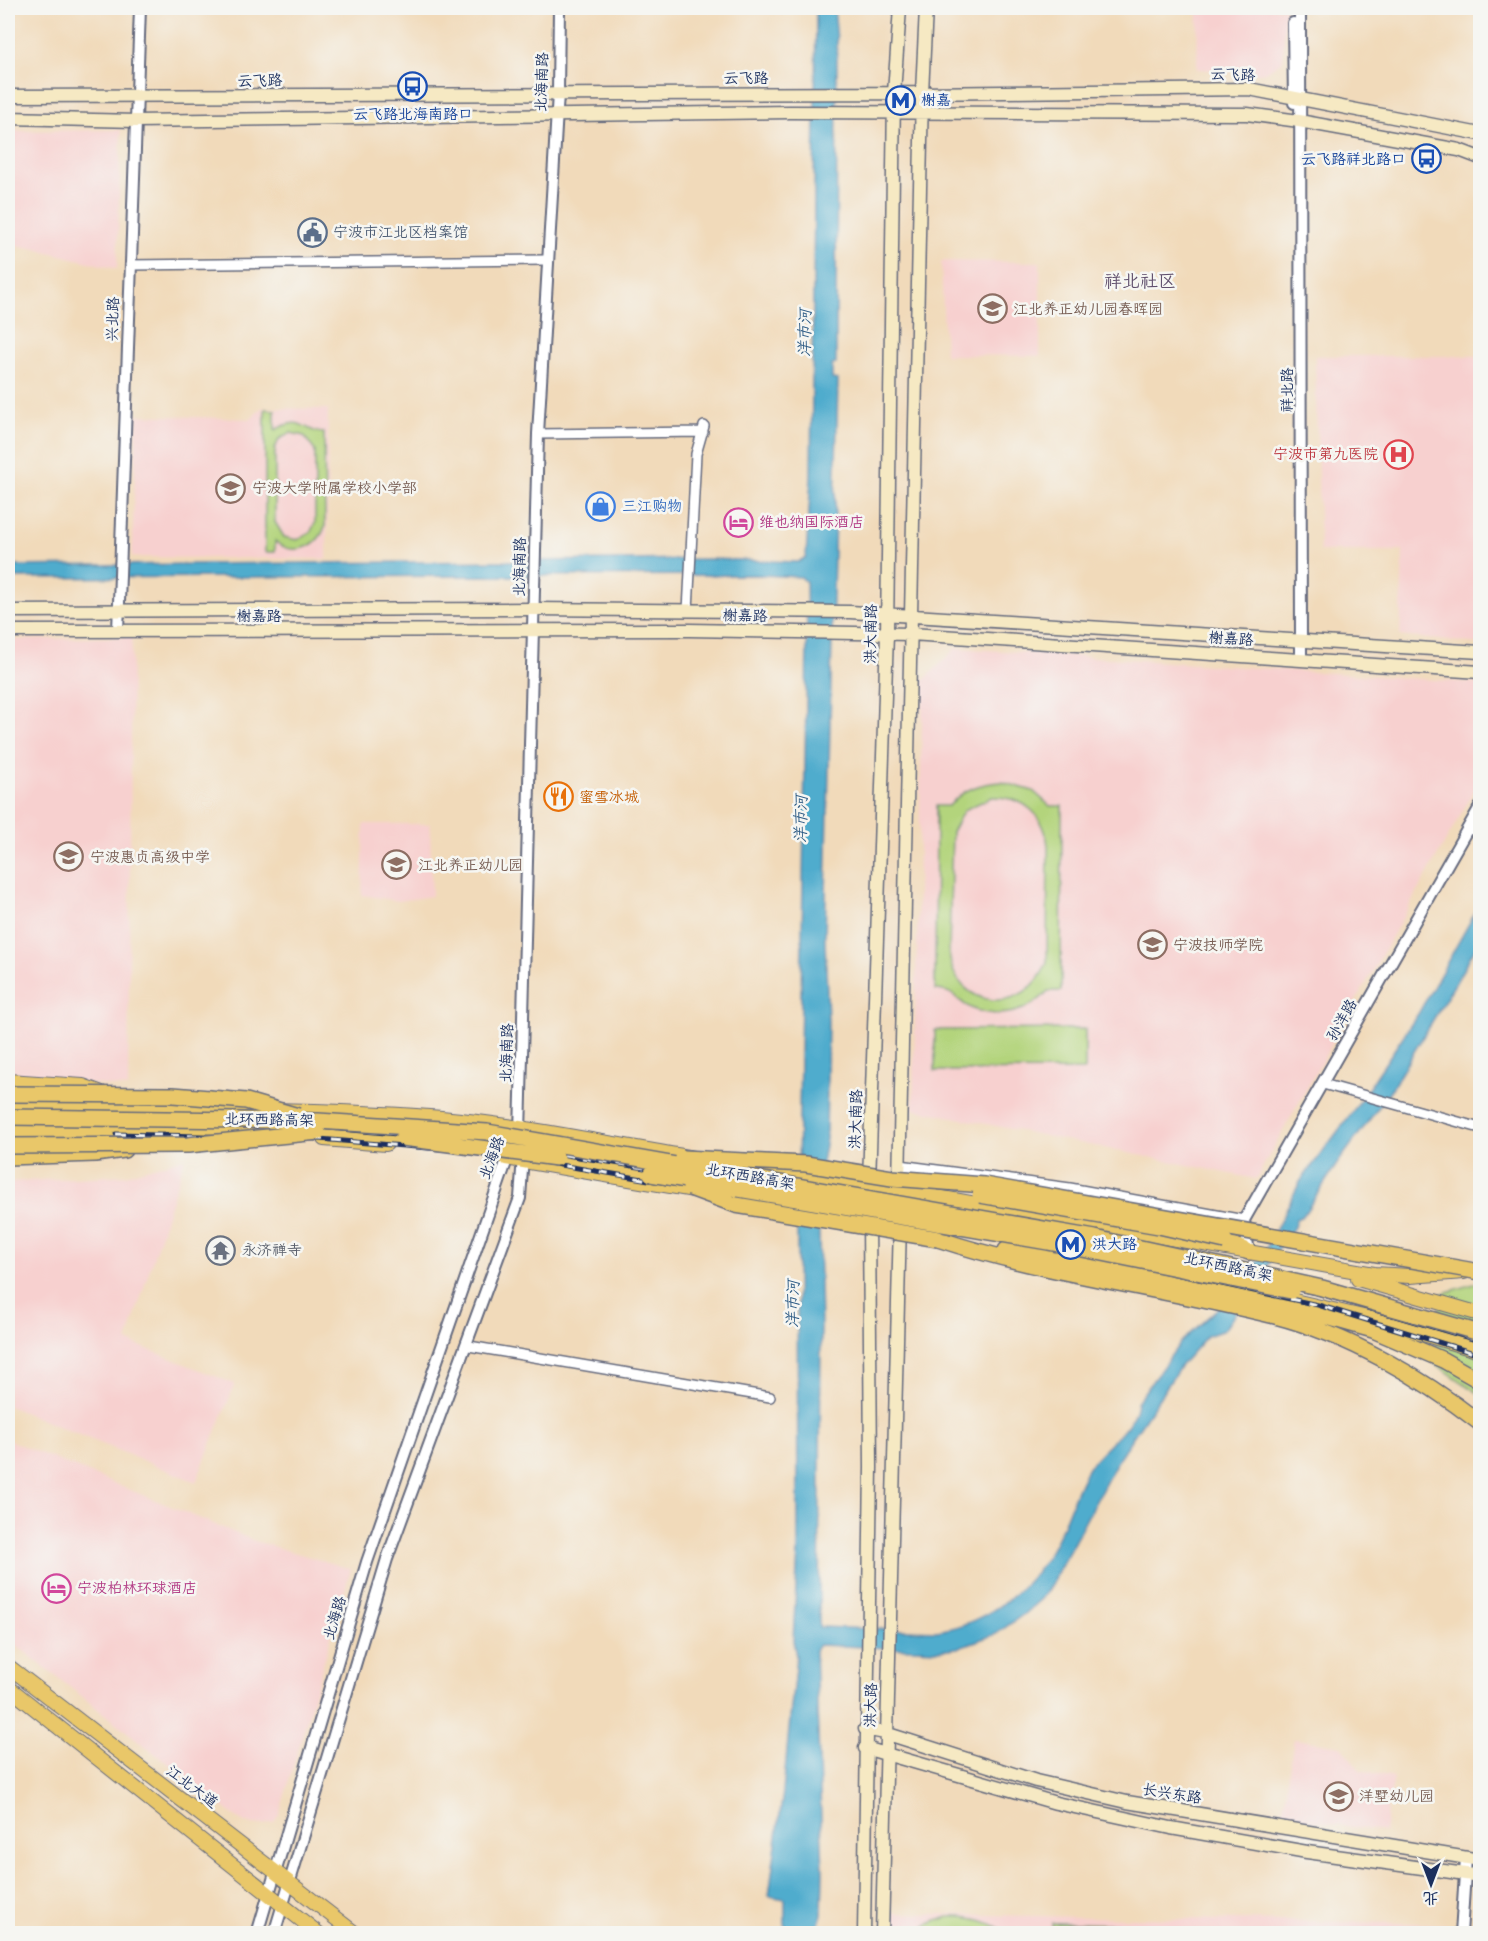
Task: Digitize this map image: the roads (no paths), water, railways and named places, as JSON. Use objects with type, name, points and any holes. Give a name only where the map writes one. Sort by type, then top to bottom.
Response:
[{"type":"highway","points":[[8,1094],[173,1095],[246,1101],[318,1127]]},
{"type":"highway","name":"北环西路高架","points":[[8,1117],[487,1132],[1095,1238],[1322,1288],[1480,1333]]},
{"type":"highway","points":[[8,1146],[154,1145],[241,1141],[318,1127]]},
{"type":"highway","name":"北环西路高架","points":[[8,1130],[318,1127],[455,1143],[1048,1242],[1321,1297],[1480,1344]]},
{"type":"highway","points":[[8,1156],[95,1154],[154,1145]]},
{"type":"highway","points":[[626,1156],[807,1164],[1160,1226],[1225,1241],[1249,1252]]},
{"type":"highway","points":[[651,1174],[736,1205],[1068,1260],[1295,1308],[1373,1330],[1443,1360],[1480,1381]]},
{"type":"highway","points":[[897,1178],[984,1185],[1480,1271]]},
{"type":"highway","points":[[938,1239],[1045,1270],[1277,1316],[1324,1333],[1372,1355],[1448,1398],[1480,1423]]},
{"type":"main road","name":"洪大南路","points":[[869,1261],[868,1187],[887,634],[894,93],[900,8]]},
{"type":"main road","points":[[900,1224],[897,1178],[921,93],[926,8]]},
{"type":"main road","name":"云飞路","points":[[8,96],[136,98],[1249,89],[1480,134]]},
{"type":"main road","points":[[8,118],[136,121],[790,112],[1247,114],[1299,121],[1459,150],[1480,158]]},
{"type":"main road","name":"榭嘉路","points":[[8,612],[117,607],[688,606],[911,615],[1480,652]]},
{"type":"main road","name":"榭嘉路","points":[[8,631],[910,634],[1301,658],[1480,672]]},
{"type":"main road","points":[[8,1082],[83,1086],[112,1097],[129,1109]]},
{"type":"main road","points":[[8,1109],[129,1109],[416,1116],[519,1129],[868,1187],[897,1178],[1301,1263],[1374,1274],[1410,1276],[1480,1271]]},
{"type":"main road","points":[[8,1138],[139,1135],[309,1138],[452,1149],[900,1224],[1178,1274],[1376,1320],[1480,1351]]},
{"type":"main road","points":[[8,1156],[42,1138]]},
{"type":"main road","name":"洪大路","points":[[882,1934],[885,1733],[900,1224]]},
{"type":"main road","name":"洪大路","points":[[864,1934],[865,1729],[871,1467],[869,1261]]},
{"type":"main road","points":[[1301,1263],[1480,1314]]},
{"type":"main road","name":"江北大道","points":[[8,1666],[356,1934]]},
{"type":"main road","points":[[8,1687],[320,1934]]},
{"type":"main road","name":"长兴东路","points":[[865,1729],[885,1733],[1036,1781],[1127,1802],[1480,1860]]},
{"type":"main road","points":[[865,1748],[1056,1803],[1171,1828],[1480,1876]]},
{"type":"main road","points":[[1466,1875],[1480,1882]]},
{"type":"street","name":"兴北路","points":[[118,631],[117,607],[140,8]]},
{"type":"street","name":"北海南路","points":[[519,1129],[538,434],[546,260],[558,93],[559,8]]},
{"type":"street","name":"祥北路","points":[[1293,8],[1299,121],[1301,658]]},
{"type":"street","name":"祥北路","points":[[1297,98],[1300,8]]},
{"type":"street","points":[[130,265],[546,260]]},
{"type":"street","points":[[538,434],[703,429],[696,454],[688,606]]},
{"type":"street","name":"孙洋路","points":[[1245,1220],[1480,807]]},
{"type":"street","points":[[1469,828],[1480,834]]},
{"type":"street","points":[[1323,1084],[1480,1128]]},
{"type":"street","name":"北海路","points":[[257,1934],[267,1893],[367,1562],[519,1129]]},
{"type":"street","name":"北海路","points":[[274,1934],[387,1559],[520,1198],[523,1161],[519,1129]]},
{"type":"street","points":[[897,1178],[1070,1188],[1245,1220],[1249,1252]]},
{"type":"street","points":[[469,1346],[770,1397]]},
{"type":"street","points":[[1461,1934],[1466,1858]]},
{"type":"water","points":[[816,8],[834,8],[837,40],[836,364],[832,365],[832,379],[838,380],[825,940],[828,1021],[826,1139],[822,1162],[819,1232],[821,1329],[819,1627],[937,1631],[974,1620],[1007,1600],[1022,1587],[1035,1573],[1056,1540],[1088,1468],[1130,1421],[1137,1402],[1181,1342],[1230,1297],[1267,1247],[1300,1182],[1356,1107],[1418,1014],[1480,904],[1480,939],[1389,1093],[1337,1164],[1303,1216],[1296,1219],[1294,1227],[1224,1330],[1207,1336],[1182,1364],[1120,1456],[1051,1585],[1041,1599],[996,1634],[957,1648],[937,1650],[819,1645],[815,1650],[823,1873],[822,1914],[816,1933],[791,1933],[792,1929],[785,1928],[785,1899],[769,1896],[783,1792],[796,1656],[793,1641],[798,1552],[797,1233],[807,643],[806,582],[801,577],[762,575],[8,578],[8,566],[713,559],[798,562],[806,557],[811,477]]},
{"type":"railway","points":[[116,1123],[318,1127],[487,1142],[1073,1239],[1321,1294],[1480,1341]]},
{"type":"railway","points":[[116,1134],[319,1139],[489,1153],[1069,1251],[1318,1305],[1480,1355]]},
{"type":"place","name":"云飞路北海南路口","points":[[413,87]]},
{"type":"place","name":"榭嘉","points":[[900,100]]},
{"type":"place","name":"云飞路祥北路口","points":[[1427,159]]},
{"type":"place","name":"宁波市江北区档案馆","points":[[312,232]]},
{"type":"place","name":"江北养正幼儿园春晖园","points":[[992,309]]},
{"type":"place","name":"宁波市第九医院","points":[[1399,454]]},
{"type":"place","name":"宁波大学附属学校小学部","points":[[231,488]]},
{"type":"place","name":"三江购物","points":[[601,506]]},
{"type":"place","name":"维也纳国际酒店","points":[[738,522]]},
{"type":"place","name":"蜜雪冰城","points":[[558,797]]},
{"type":"place","name":"宁波惠贞高级中学","points":[[69,857]]},
{"type":"place","name":"江北养正幼儿园","points":[[397,865]]},
{"type":"place","name":"宁波技师学院","points":[[1152,945]]},
{"type":"place","name":"洪大路","points":[[1071,1244]]},
{"type":"place","name":"永济禅寺","points":[[221,1250]]},
{"type":"place","name":"宁波柏林环球酒店","points":[[56,1588]]},
{"type":"place","name":"洋墅幼儿园","points":[[1338,1796]]},
{"type":"district","name":"祥北社区","points":[[1140,281]]},
{"type":"water label","name":"洋市河","points":[[805,333]]},
{"type":"water label","name":"洋市河","points":[[801,819]]},
{"type":"water label","name":"洋市河","points":[[793,1304]]}]
